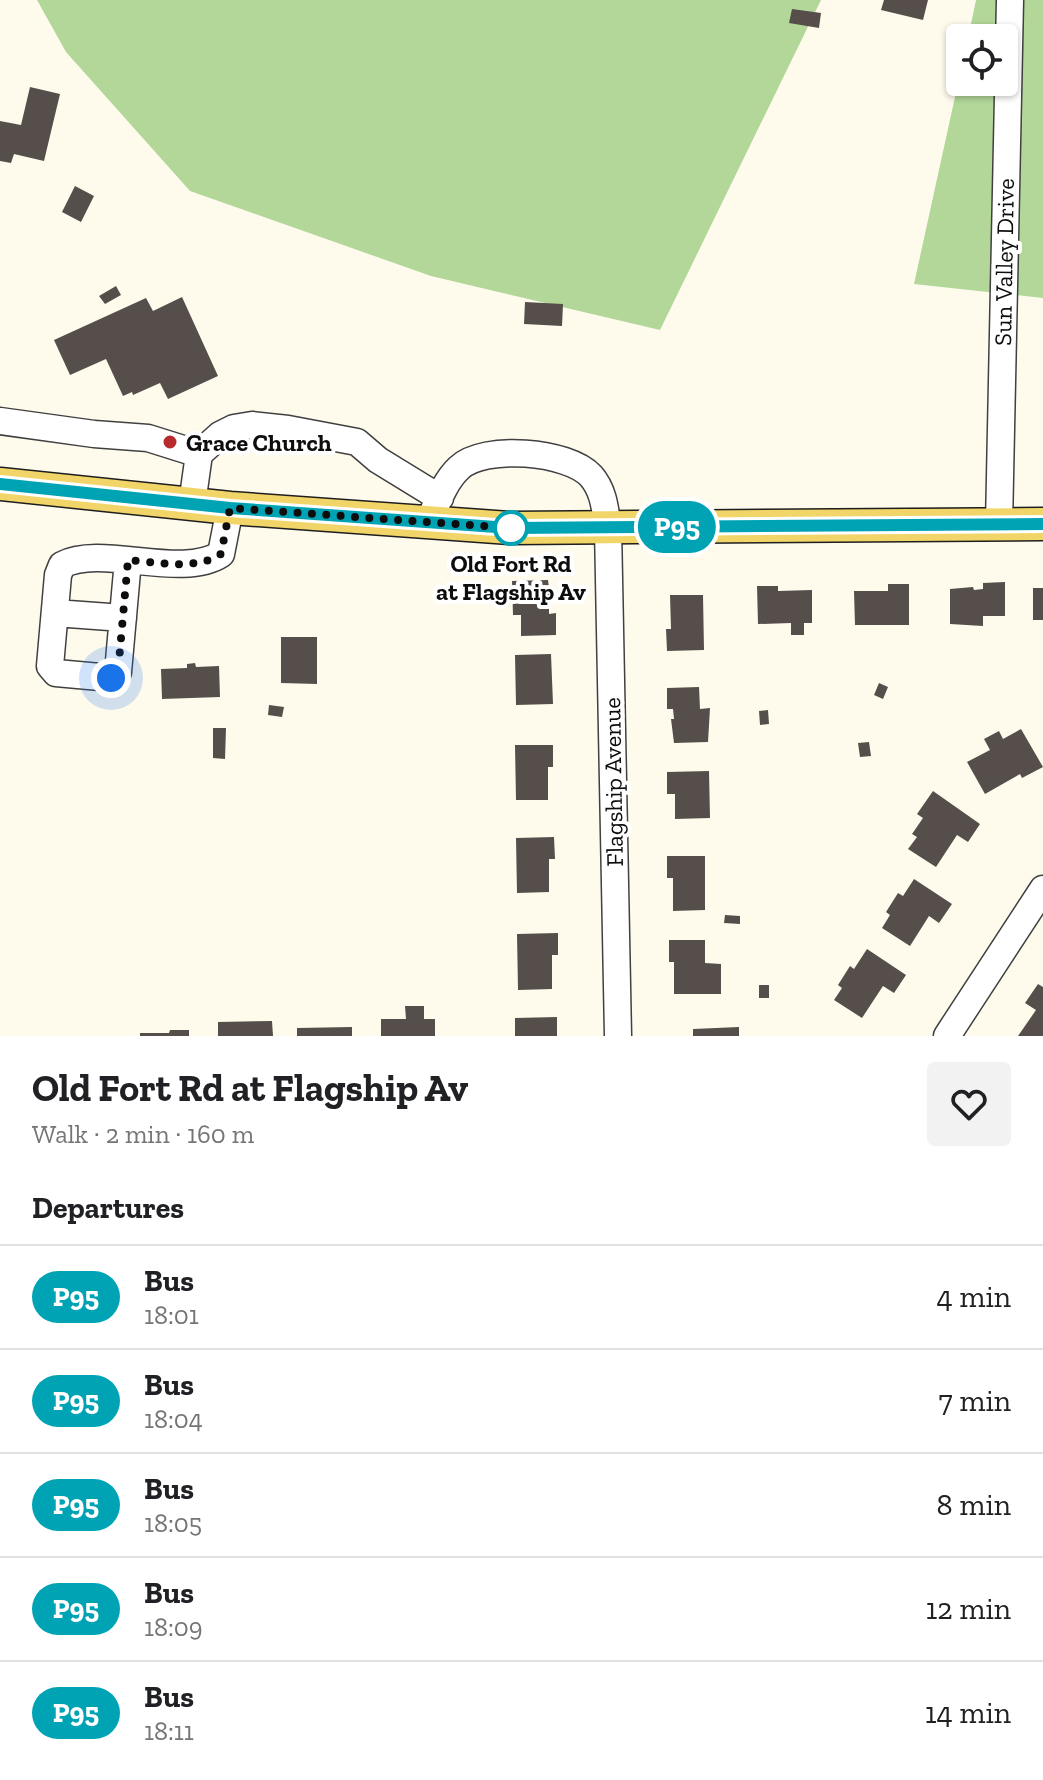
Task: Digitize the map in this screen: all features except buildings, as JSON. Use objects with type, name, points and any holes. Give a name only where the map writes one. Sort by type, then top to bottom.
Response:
[{"type":"main road","points":[[0,484],[230,508],[434,510],[510,528],[1043,524]]},
{"type":"street","name":"Sun Valley Drive","points":[[999,525],[1010,0]]},
{"type":"street","points":[[0,421],[148,438],[199,454]]},
{"type":"street","points":[[192,504],[199,454],[220,435],[234,428],[252,425],[357,442],[434,510]]},
{"type":"street","name":"Flagship Avenue","points":[[434,510],[459,468],[476,457],[495,454],[562,458],[586,471],[603,494],[608,528],[618,1036]]},
{"type":"street","points":[[128,560],[118,672],[111,678],[56,673],[50,666],[62,565],[74,558],[128,560],[197,563],[211,560],[221,554],[230,508]]},
{"type":"street","points":[[55,613],[123,618]]},
{"type":"street","points":[[947,1036],[1043,889]]},
{"type":"green space","points":[[37,0],[821,0],[660,330],[431,276],[190,191],[66,52]]},
{"type":"green space","points":[[976,0],[1043,0],[1043,298],[914,284],[955,96],[1018,96],[1018,24],[971,24]]},
{"type":"bus line","name":"P95","points":[[0,484],[230,508],[510,528],[1043,524]]},
{"type":"place","name":"Grace Church","points":[[170,442]]},
{"type":"place","name":"Old Fort Rd at Flagship Av","points":[[511,528]]},
{"type":"route","points":[[111,678],[118,672],[128,560],[197,563],[211,560],[221,554],[230,508],[511,528]]}]
